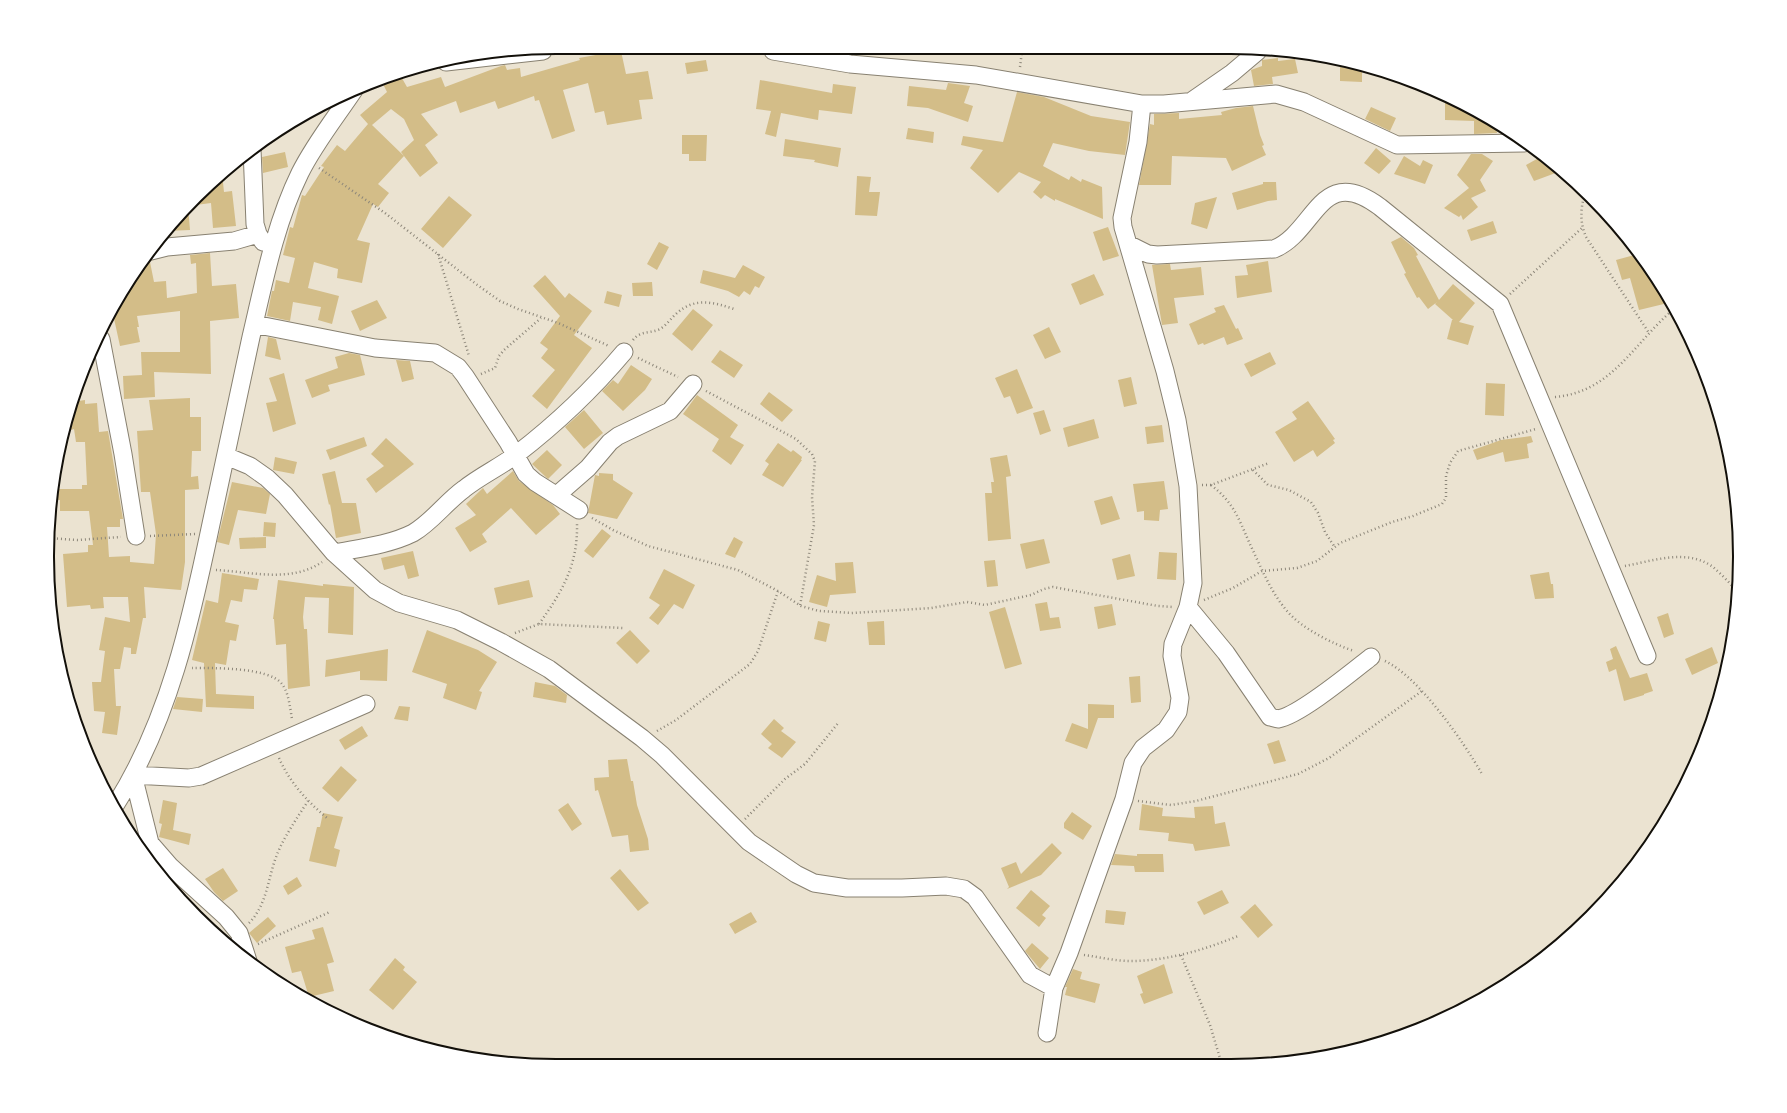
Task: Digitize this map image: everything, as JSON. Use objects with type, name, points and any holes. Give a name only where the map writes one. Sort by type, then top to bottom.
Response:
[{"type":"street","points":[[791,54],[850,64],[976,75],[1142,104],[1191,101],[1244,95],[1276,94],[1288,96],[1397,145],[1516,143]]},
{"type":"street","points":[[1191,101],[1232,73],[1254,55]]},
{"type":"street","points":[[118,801],[149,743],[184,645],[254,324],[272,251],[299,174],[312,150],[347,100]]},
{"type":"street","points":[[1047,1033],[1054,988],[1069,953],[1124,799],[1133,763],[1143,748],[1166,730],[1178,712],[1180,698],[1172,656],[1173,644],[1188,607],[1193,583],[1188,486],[1172,399],[1122,218],[1138,142],[1142,104]]},
{"type":"street","points":[[252,157],[255,224],[258,234],[272,251]]},
{"type":"street","points":[[1128,244],[1148,254],[1157,255],[1274,249],[1284,245],[1294,237],[1318,204],[1334,195],[1354,193],[1374,202],[1500,304],[1647,656]]},
{"type":"street","points":[[159,250],[234,241],[258,234]]},
{"type":"street","points":[[254,324],[375,348],[434,353],[458,367],[465,376],[516,455],[526,474],[535,482],[579,510]]},
{"type":"street","points":[[102,343],[123,454],[136,536]]},
{"type":"street","points":[[334,553],[384,543],[414,532],[464,489],[516,455],[574,406],[602,378],[624,352]]},
{"type":"street","points":[[557,495],[588,468],[610,442],[618,436],[670,412],[693,384]]},
{"type":"street","points":[[226,456],[250,466],[267,478],[285,495],[334,553],[375,590],[399,603],[457,620],[501,642],[549,669],[642,738],[662,755],[749,842],[781,865],[814,883],[847,888],[946,886],[964,889],[976,897],[1030,975],[1054,988]]},
{"type":"street","points":[[1188,607],[1226,653],[1270,717],[1278,719],[1300,709],[1371,657]]},
{"type":"street","points":[[133,775],[189,778],[201,776],[273,743],[366,704]]},
{"type":"street","points":[[133,775],[150,842],[150,851]]},
{"type":"street","points":[[150,842],[170,866],[226,917],[239,933],[245,950]]},
{"type":"path","points":[[1584,199],[1581,207],[1582,228],[1586,238],[1649,332]]},
{"type":"path","points":[[1500,304],[1582,228]]},
{"type":"path","points":[[438,253],[470,358]]},
{"type":"path","points":[[624,352],[639,334],[661,329],[680,310],[690,304],[702,302],[715,303],[734,309]]},
{"type":"path","points":[[1540,398],[1569,396],[1579,393],[1592,386],[1610,374],[1627,358],[1649,332],[1670,312]]},
{"type":"path","points":[[465,376],[483,374],[495,368],[499,356],[504,350],[541,318]]},
{"type":"path","points":[[539,624],[565,586],[575,552],[579,510],[613,530],[648,546],[738,570],[778,591],[801,606],[819,611],[834,613],[931,608],[967,602],[985,605],[1031,595],[1053,587],[1158,606],[1188,607],[1233,588],[1262,571],[1297,568],[1317,561],[1334,546],[1392,522],[1424,512],[1445,502],[1446,476],[1450,463],[1454,456],[1462,449],[1552,426]]},
{"type":"path","points":[[1188,486],[1211,485],[1269,463]]},
{"type":"path","points":[[1253,470],[1268,485],[1298,494],[1311,502],[1318,513],[1325,532],[1334,546]]},
{"type":"path","points":[[1211,485],[1230,502],[1262,571]]},
{"type":"path","points":[[202,568],[293,574],[306,571],[334,553]]},
{"type":"path","points":[[1610,569],[1686,556],[1698,559],[1712,567],[1732,585]]},
{"type":"path","points":[[642,738],[660,730],[676,720],[750,664],[758,651],[778,591]]},
{"type":"path","points":[[501,642],[520,630],[539,624],[623,628]]},
{"type":"path","points":[[176,668],[224,669],[264,673],[275,677],[282,683],[286,690],[295,734]]},
{"type":"path","points":[[1124,799],[1171,805],[1196,801],[1298,774],[1329,758],[1422,691]]},
{"type":"path","points":[[735,829],[785,779],[805,764],[839,722]]},
{"type":"path","points":[[273,743],[290,779],[308,801],[327,818]]},
{"type":"path","points":[[239,933],[251,920],[259,908],[266,894],[278,853],[288,831],[308,801]]},
{"type":"path","points":[[250,954],[278,934],[330,912]]},
{"type":"path","points":[[1069,953],[1128,961],[1147,960],[1181,955],[1238,936]]},
{"type":"path","points":[[1181,955],[1210,1025],[1220,1059]]},
{"type":"building","points":[[601,54],[622,54],[626,74],[648,71],[653,99],[639,100],[642,119],[607,125],[604,111],[595,113],[588,83],[563,90],[575,131],[552,139],[539,100],[535,101],[534,96],[498,109],[495,101],[460,113],[456,101],[421,114],[438,135],[425,145],[438,163],[420,177],[404,156],[378,184],[389,193],[378,207],[373,204],[357,240],[370,243],[362,283],[337,278],[338,269],[314,262],[308,288],[339,296],[332,324],[318,320],[321,307],[293,302],[290,321],[267,316],[272,291],[274,291],[276,280],[289,283],[295,258],[283,255],[290,227],[293,228],[302,195],[305,196],[324,167],[321,166],[337,145],[345,151],[368,124],[360,115],[387,92],[384,85],[402,79],[407,87],[441,77],[445,87],[505,65],[507,70],[520,68],[521,77],[580,60],[579,58]],"holes":[[[391,109],[404,119],[414,140],[401,152],[404,156],[372,125]]]},
{"type":"building","points":[[1278,58],[1278,61],[1295,59],[1298,73],[1272,77],[1273,84],[1254,86],[1251,70],[1262,66],[1262,60]]},
{"type":"building","points":[[706,60],[708,71],[687,74],[685,63]]},
{"type":"building","points":[[1340,67],[1362,71],[1362,82],[1340,81]]},
{"type":"building","points":[[760,80],[832,93],[833,84],[856,87],[852,114],[819,110],[818,120],[781,113],[776,137],[765,134],[771,111],[756,109]]},
{"type":"building","points":[[948,83],[970,86],[964,103],[973,106],[968,122],[928,108],[907,106],[909,86],[946,90]]},
{"type":"building","points":[[1017,92],[1044,97],[1091,116],[1130,122],[1125,155],[1089,151],[1053,143],[1043,166],[1069,180],[1071,176],[1081,182],[1082,179],[1102,187],[1103,219],[1055,199],[1055,201],[1045,195],[1041,199],[1033,192],[1041,182],[1019,172],[998,193],[970,168],[983,150],[961,145],[963,136],[1003,142]]},
{"type":"building","points":[[1445,102],[1482,121],[1497,130],[1497,133],[1474,134],[1474,121],[1445,120]]},
{"type":"building","points":[[1253,106],[1264,145],[1262,146],[1266,155],[1232,171],[1226,158],[1172,156],[1171,185],[1139,185],[1150,124],[1154,125],[1154,114],[1179,113],[1179,119],[1222,115],[1221,112]]},
{"type":"building","points":[[1371,107],[1396,118],[1390,131],[1365,119]]},
{"type":"building","points":[[908,128],[934,132],[933,143],[906,139]]},
{"type":"building","points":[[682,135],[707,135],[706,161],[689,161],[689,154],[682,154]]},
{"type":"building","points":[[785,139],[841,148],[838,167],[814,162],[815,160],[783,156]]},
{"type":"building","points":[[1376,148],[1391,161],[1379,174],[1364,163]]},
{"type":"building","points":[[285,152],[288,167],[263,173],[262,157]]},
{"type":"building","points":[[1471,154],[1482,154],[1493,161],[1480,180],[1486,191],[1471,198],[1478,207],[1463,220],[1461,215],[1459,217],[1444,208],[1469,188],[1457,175]]},
{"type":"building","points":[[1404,156],[1420,166],[1423,160],[1433,165],[1425,184],[1394,174]]},
{"type":"building","points":[[1537,159],[1555,173],[1534,181],[1526,165]]},
{"type":"building","points":[[857,176],[871,177],[869,192],[880,192],[877,216],[855,215]]},
{"type":"building","points":[[223,181],[224,192],[232,191],[236,226],[213,228],[211,203],[198,205]]},
{"type":"building","points":[[1263,182],[1276,182],[1277,200],[1268,201],[1237,210],[1232,193],[1263,184]]},
{"type":"building","points":[[449,196],[472,215],[443,248],[421,229]]},
{"type":"building","points":[[1217,197],[1207,229],[1191,224],[1195,203]]},
{"type":"building","points":[[189,214],[190,230],[174,231]]},
{"type":"building","points":[[1493,221],[1497,233],[1471,241],[1467,230]]},
{"type":"building","points":[[1108,227],[1119,256],[1103,261],[1093,232]]},
{"type":"building","points":[[1401,237],[1414,248],[1418,255],[1416,256],[1439,300],[1453,284],[1475,303],[1459,322],[1474,326],[1468,345],[1447,339],[1453,320],[1435,304],[1437,302],[1428,309],[1419,297],[1417,298],[1404,274],[1406,273],[1391,242]]},
{"type":"building","points":[[659,242],[669,247],[657,270],[647,264]]},
{"type":"building","points":[[210,253],[212,286],[236,284],[239,318],[210,321],[211,374],[154,372],[155,397],[124,399],[123,376],[142,375],[141,352],[180,352],[180,311],[137,316],[139,327],[137,327],[140,342],[120,346],[114,319],[121,305],[150,262],[154,282],[166,281],[167,298],[197,293],[196,263],[191,264],[190,255]]},
{"type":"building","points":[[1632,256],[1665,304],[1639,310],[1630,278],[1622,280],[1616,260]]},
{"type":"building","points":[[1268,261],[1272,292],[1237,298],[1235,276],[1248,275],[1246,265]]},
{"type":"building","points":[[1170,264],[1171,270],[1201,267],[1204,295],[1174,298],[1178,323],[1162,325],[1152,265]]},
{"type":"building","points":[[743,265],[765,277],[759,288],[755,286],[750,295],[744,291],[739,297],[728,291],[700,283],[703,270],[735,278]]},
{"type":"building","points":[[1094,274],[1104,295],[1080,305],[1071,284]]},
{"type":"building","points":[[545,275],[565,298],[569,293],[592,311],[574,335],[592,348],[547,409],[532,396],[555,370],[541,358],[548,349],[540,343],[560,316],[533,286]]},
{"type":"building","points":[[652,282],[653,296],[633,296],[632,283]]},
{"type":"building","points":[[607,291],[622,295],[619,307],[604,303]]},
{"type":"building","points":[[377,300],[387,318],[360,331],[351,311]]},
{"type":"building","points":[[1224,305],[1236,329],[1238,328],[1243,339],[1227,345],[1224,337],[1204,345],[1203,343],[1198,345],[1189,324],[1216,312],[1214,308]]},
{"type":"building","points":[[693,309],[713,325],[692,351],[672,334]]},
{"type":"building","points":[[1049,327],[1061,352],[1045,359],[1033,335]]},
{"type":"building","points":[[268,337],[276,339],[281,360],[265,356]]},
{"type":"building","points":[[720,350],[743,365],[734,378],[711,362]]},
{"type":"building","points":[[1270,352],[1276,364],[1251,377],[1244,364]]},
{"type":"building","points":[[349,353],[360,355],[365,375],[328,385],[330,391],[312,398],[305,380],[338,368],[335,357]]},
{"type":"building","points":[[396,360],[410,361],[414,379],[402,382]]},
{"type":"building","points":[[631,365],[652,379],[645,390],[623,411],[602,391],[613,380],[618,384]]},
{"type":"building","points":[[1017,369],[1033,408],[1017,414],[1010,396],[1004,398],[995,378]]},
{"type":"building","points":[[284,373],[296,424],[273,432],[266,403],[277,401],[269,378]]},
{"type":"building","points":[[1131,377],[1137,404],[1124,407],[1118,380]]},
{"type":"building","points":[[1486,383],[1505,384],[1504,416],[1485,415]]},
{"type":"building","points":[[769,392],[793,410],[782,422],[760,404]]},
{"type":"building","points":[[697,395],[738,425],[730,437],[744,445],[731,465],[712,451],[719,439],[683,414]]},
{"type":"building","points":[[190,398],[190,417],[201,417],[201,451],[192,451],[191,477],[198,476],[199,489],[185,490],[185,562],[181,590],[144,587],[146,618],[143,618],[136,654],[131,654],[131,648],[124,647],[120,669],[114,669],[116,706],[121,706],[117,735],[102,733],[105,712],[94,711],[92,682],[101,682],[105,651],[99,650],[105,617],[130,622],[128,597],[103,597],[104,608],[91,609],[90,605],[67,607],[63,554],[88,552],[88,545],[93,545],[89,511],[60,511],[60,500],[57,500],[58,491],[58,489],[82,489],[82,485],[87,485],[85,442],[76,442],[74,429],[70,430],[79,401],[85,400],[85,404],[97,403],[99,432],[108,431],[123,519],[120,519],[120,527],[107,527],[109,557],[130,556],[130,562],[154,564],[156,534],[150,492],[141,492],[137,431],[153,430],[149,400]]},
{"type":"building","points":[[1308,401],[1335,439],[1333,440],[1335,443],[1317,457],[1313,450],[1294,462],[1275,432],[1297,419],[1292,412]]},
{"type":"building","points":[[584,410],[603,433],[584,449],[565,427]]},
{"type":"building","points":[[1044,410],[1051,431],[1040,435],[1033,413]]},
{"type":"building","points":[[1094,419],[1099,438],[1068,447],[1063,428]]},
{"type":"building","points":[[1162,425],[1164,442],[1147,444],[1145,427]]},
{"type":"building","points":[[1531,436],[1533,442],[1527,444],[1529,458],[1505,462],[1503,452],[1477,460],[1473,450],[1501,440]]},
{"type":"building","points":[[364,437],[367,446],[330,460],[326,450]]},
{"type":"building","points":[[386,438],[414,464],[376,493],[366,479],[384,466],[371,454]]},
{"type":"building","points":[[778,443],[791,452],[793,450],[802,457],[802,460],[783,487],[762,475],[769,464],[765,461]]},
{"type":"building","points":[[547,450],[562,465],[548,479],[532,464]]},
{"type":"building","points":[[1007,455],[1011,476],[1006,477],[1011,539],[988,541],[985,493],[992,493],[991,482],[994,482],[990,458]]},
{"type":"building","points":[[275,457],[297,462],[294,474],[273,470]]},
{"type":"building","points":[[335,471],[342,503],[356,503],[361,533],[336,538],[330,504],[329,505],[322,474]]},
{"type":"building","points":[[513,471],[519,481],[553,505],[560,514],[536,535],[511,508],[482,534],[487,542],[470,552],[455,528],[476,515],[466,504],[483,488],[487,494]]},
{"type":"building","points":[[599,473],[613,474],[613,480],[633,493],[617,519],[588,513],[595,475],[599,476]]},
{"type":"building","points":[[1164,481],[1168,509],[1160,510],[1159,521],[1144,520],[1144,511],[1137,512],[1133,484]]},
{"type":"building","points":[[232,482],[263,488],[270,494],[266,514],[238,510],[229,545],[217,542]]},
{"type":"building","points":[[1112,496],[1120,519],[1101,525],[1094,501]]},
{"type":"building","points":[[264,522],[276,523],[275,537],[263,536]]},
{"type":"building","points":[[602,529],[611,536],[593,558],[584,551]]},
{"type":"building","points":[[266,537],[266,548],[240,549],[239,538]]},
{"type":"building","points":[[734,537],[743,542],[735,558],[725,554]]},
{"type":"building","points":[[1044,539],[1050,563],[1026,569],[1020,544]]},
{"type":"building","points":[[413,551],[419,576],[408,579],[404,565],[384,570],[381,558]]},
{"type":"building","points":[[1159,552],[1177,553],[1176,580],[1157,579]]},
{"type":"building","points":[[1130,554],[1135,576],[1117,580],[1112,559]]},
{"type":"building","points":[[995,560],[998,586],[987,587],[984,561]]},
{"type":"building","points":[[853,562],[856,593],[830,595],[827,607],[809,602],[817,575],[836,581],[835,563]]},
{"type":"building","points":[[664,569],[695,585],[683,609],[674,604],[658,625],[649,618],[660,605],[649,598]]},
{"type":"building","points":[[1549,572],[1551,584],[1553,584],[1554,598],[1535,599],[1530,575]]},
{"type":"building","points":[[222,573],[259,579],[257,590],[244,589],[242,602],[231,600],[225,622],[239,625],[236,641],[230,640],[226,665],[215,663],[216,694],[254,696],[254,709],[206,707],[204,663],[192,660],[206,600],[218,603]]},
{"type":"building","points":[[278,580],[323,586],[323,584],[354,587],[353,635],[328,633],[329,598],[305,597],[303,617],[304,629],[307,629],[310,686],[288,689],[286,644],[276,645],[273,619]]},
{"type":"building","points":[[529,580],[533,597],[498,605],[494,588]]},
{"type":"building","points":[[1047,602],[1050,618],[1059,617],[1061,628],[1040,631],[1035,604]]},
{"type":"building","points":[[1112,604],[1116,625],[1098,629],[1094,607]]},
{"type":"building","points":[[1005,607],[1022,664],[1005,669],[989,612]]},
{"type":"building","points":[[1668,613],[1674,634],[1664,638],[1657,617]]},
{"type":"building","points":[[818,621],[830,624],[826,642],[814,639]]},
{"type":"building","points":[[884,621],[885,645],[869,645],[867,622]]},
{"type":"building","points":[[427,630],[478,650],[497,662],[479,691],[482,692],[476,710],[443,698],[447,684],[412,672]]},
{"type":"building","points":[[630,630],[650,651],[637,664],[616,643]]},
{"type":"building","points":[[1616,646],[1630,678],[1647,673],[1653,691],[1624,701],[1616,669],[1609,672],[1606,662],[1613,659],[1610,649]]},
{"type":"building","points":[[1712,647],[1718,663],[1692,675],[1685,659]]},
{"type":"building","points":[[388,649],[387,681],[360,680],[360,671],[325,677],[326,660]]},
{"type":"building","points":[[1140,676],[1141,702],[1131,703],[1129,677]]},
{"type":"building","points":[[535,682],[555,686],[567,695],[566,703],[533,697]]},
{"type":"building","points":[[177,697],[203,699],[202,712],[173,709]]},
{"type":"building","points":[[1088,704],[1114,705],[1114,718],[1098,718],[1087,749],[1065,741],[1072,723],[1088,729]]},
{"type":"building","points":[[399,706],[410,707],[408,721],[394,719]]},
{"type":"building","points":[[774,719],[784,728],[781,731],[796,742],[782,758],[768,748],[772,744],[761,734]]},
{"type":"building","points":[[362,726],[368,736],[345,750],[339,740]]},
{"type":"building","points":[[1279,740],[1286,761],[1274,764],[1267,744]]},
{"type":"building","points":[[627,759],[637,805],[648,839],[649,850],[630,852],[628,835],[612,837],[598,790],[595,791],[594,778],[609,777],[608,760]]},
{"type":"building","points":[[341,766],[357,780],[338,802],[322,788]]},
{"type":"building","points":[[163,800],[177,803],[173,830],[191,834],[189,845],[159,837],[162,824],[159,823]]},
{"type":"building","points":[[568,803],[582,824],[572,831],[558,810]]},
{"type":"building","points":[[1142,804],[1163,808],[1162,816],[1195,818],[1194,807],[1213,806],[1215,824],[1225,822],[1230,846],[1195,851],[1193,844],[1168,841],[1169,833],[1139,830]]},
{"type":"building","points":[[1072,812],[1092,826],[1083,840],[1064,828],[1064,823]]},
{"type":"building","points":[[323,813],[343,817],[334,848],[340,850],[336,867],[309,861],[317,827],[320,827]]},
{"type":"building","points":[[1052,843],[1062,853],[1041,875],[1007,889],[1009,887],[1001,868],[1016,862],[1021,874]]},
{"type":"building","points":[[1115,854],[1137,856],[1137,854],[1163,854],[1164,872],[1135,872],[1134,866],[1111,865]]},
{"type":"building","points":[[223,868],[238,891],[223,901],[214,892],[205,879]]},
{"type":"building","points":[[620,869],[649,903],[638,911],[610,878]]},
{"type":"building","points":[[297,877],[302,886],[288,895],[283,886]]},
{"type":"building","points":[[1031,890],[1050,906],[1042,915],[1046,918],[1039,927],[1016,908]]},
{"type":"building","points":[[1222,890],[1229,903],[1204,915],[1197,902]]},
{"type":"building","points":[[1255,904],[1273,925],[1258,938],[1240,917]]},
{"type":"building","points":[[1106,910],[1126,912],[1124,925],[1105,923]]},
{"type":"building","points":[[751,912],[757,922],[735,934],[729,924]]},
{"type":"building","points":[[268,917],[276,926],[257,943],[249,933]]},
{"type":"building","points":[[323,927],[334,962],[327,964],[334,991],[313,996],[308,994],[301,971],[292,973],[285,947],[315,939],[312,930]]},
{"type":"building","points":[[1032,943],[1049,958],[1040,969],[1025,951]]},
{"type":"building","points":[[395,958],[405,967],[403,970],[417,982],[393,1010],[369,990]]},
{"type":"building","points":[[1164,964],[1173,993],[1144,1004],[1140,994],[1143,993],[1137,976]]},
{"type":"building","points":[[1073,969],[1082,972],[1080,979],[1100,984],[1095,1003],[1065,995],[1067,987],[1065,987]]}]
